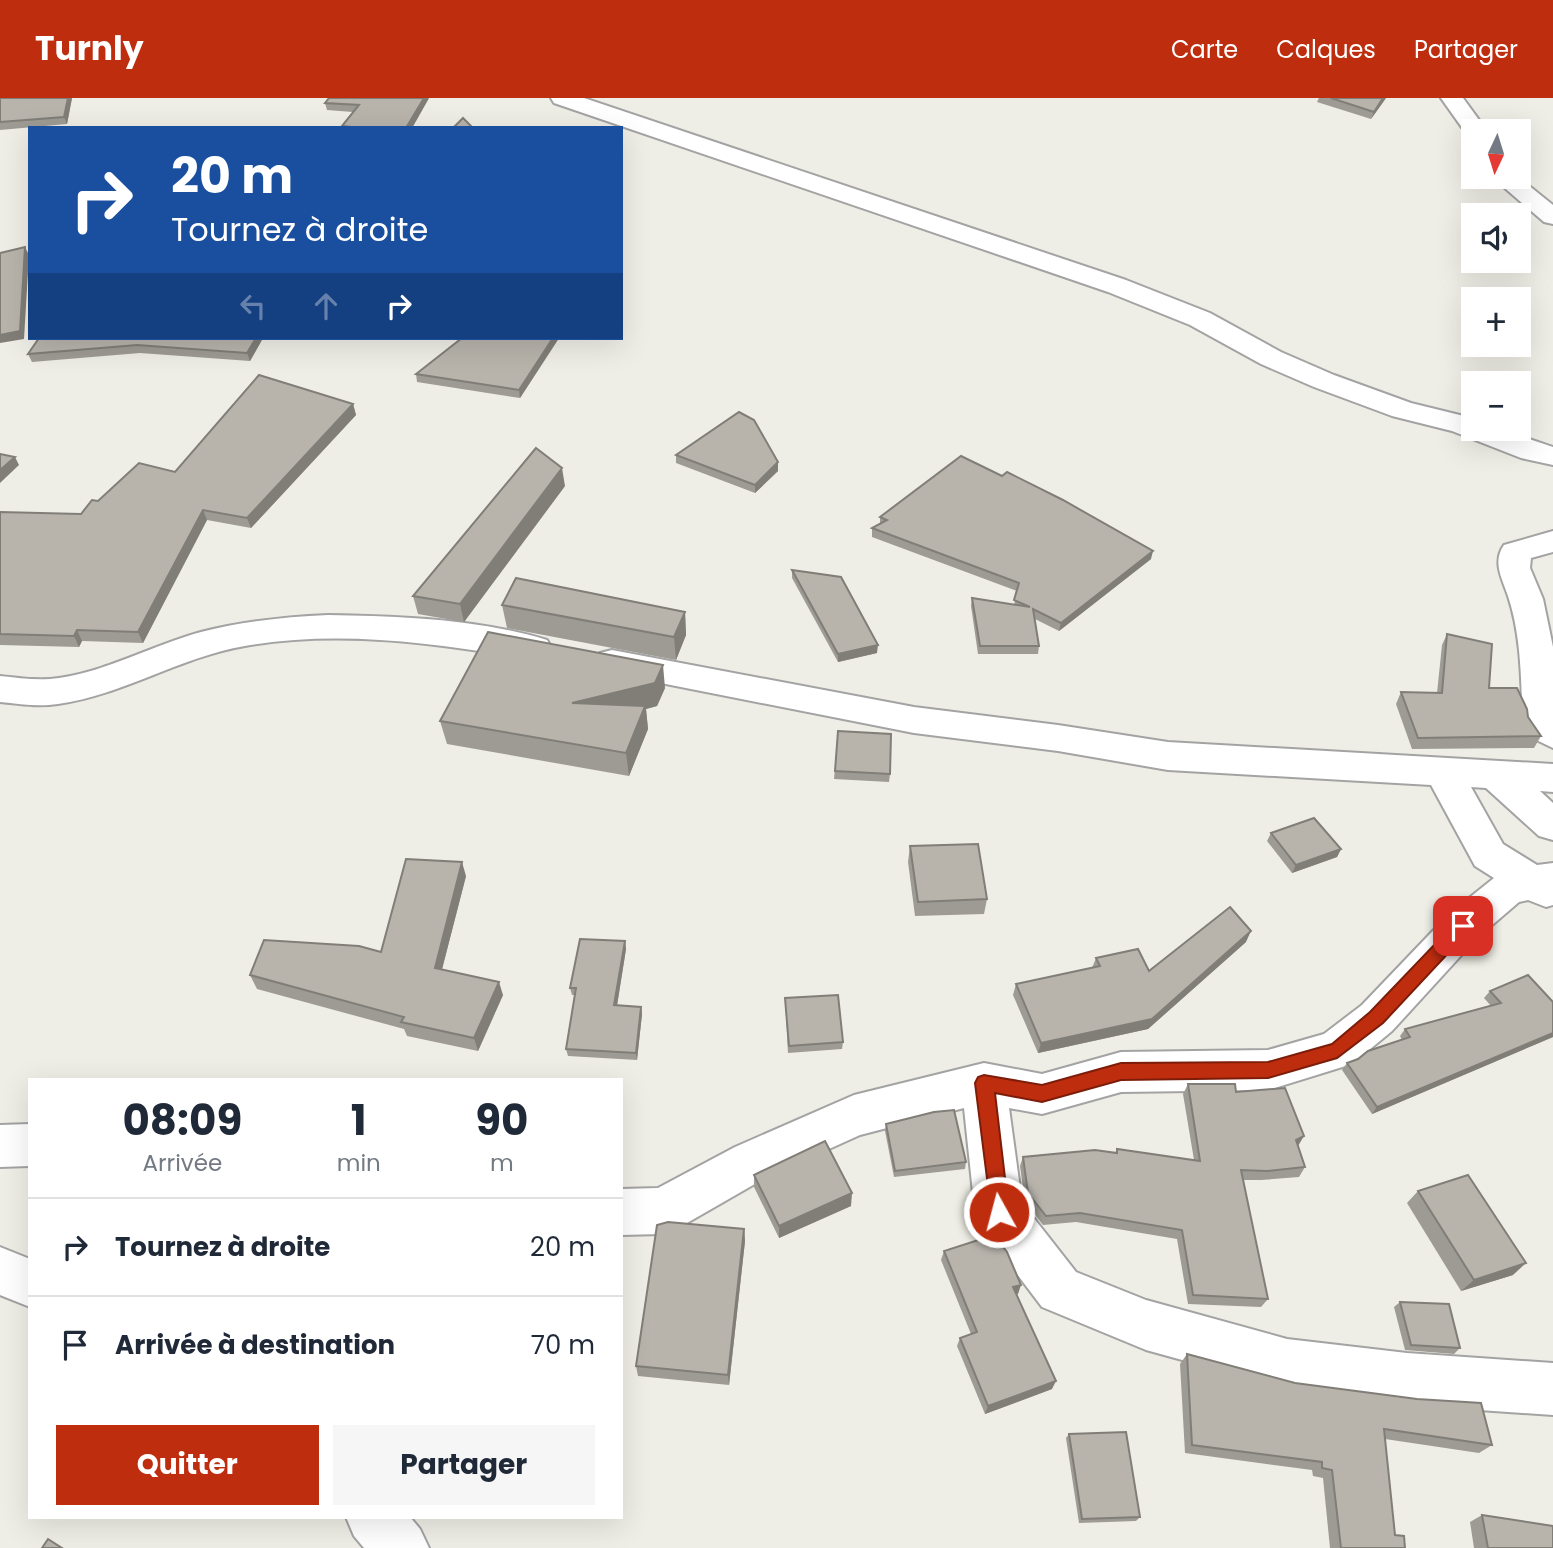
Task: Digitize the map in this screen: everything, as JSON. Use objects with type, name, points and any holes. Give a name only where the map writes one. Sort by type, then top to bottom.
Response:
[{"type":"street","points":[[562,98],[1116,286],[1200,319],[1271,358],[1324,381],[1402,410],[1462,424],[1532,452],[1553,456]]},
{"type":"street","points":[[1452,98],[1467,119]]},
{"type":"street","points":[[1519,189],[1553,217]]},
{"type":"street","points":[[1553,541],[1515,552],[1514,568],[1526,600],[1536,648],[1541,727],[1553,735]]},
{"type":"street","points":[[0,689],[38,693],[80,685],[203,643],[276,629],[398,627],[577,656],[914,720],[1058,738],[1168,756],[1553,778]]},
{"type":"street","points":[[1443,772],[1489,855],[1547,886]]},
{"type":"street","points":[[1496,775],[1553,825]]},
{"type":"street","points":[[623,1212],[663,1212],[751,1162],[854,1116],[984,1083],[1042,1094],[1121,1072],[1268,1070],[1337,1050],[1377,1018],[1463,926],[1506,890],[1547,886]]},
{"type":"street","points":[[984,1083],[999,1212],[1059,1290],[1146,1325],[1287,1364],[1407,1379],[1553,1389]]},
{"type":"street","points":[[0,1146],[28,1145]]},
{"type":"street","points":[[0,1271],[28,1282]]},
{"type":"street","points":[[375,1519],[401,1548]]},
{"type":"building","points":[[0,98],[68,98],[64,117],[0,122]]},
{"type":"building","points":[[329,98],[424,98],[407,126],[342,126],[359,105],[325,103]]},
{"type":"building","points":[[1331,98],[1383,98],[1374,112]]},
{"type":"building","points":[[463,118],[471,126],[455,126]]},
{"type":"building","points":[[25,247],[20,331],[0,335],[0,253]]},
{"type":"building","points":[[38,340],[255,340],[247,353],[137,345],[28,354]]},
{"type":"building","points":[[459,340],[552,340],[519,390],[416,374]]},
{"type":"building","points":[[259,375],[353,404],[247,518],[203,510],[138,632],[77,630],[74,636],[0,634],[0,512],[81,514],[92,500],[98,501],[139,463],[175,472]]},
{"type":"building","points":[[739,412],[754,420],[778,462],[755,485],[676,455]]},
{"type":"building","points":[[536,448],[562,468],[460,604],[413,596]]},
{"type":"building","points":[[0,454],[15,457],[0,470]]},
{"type":"building","points":[[961,456],[1002,476],[1007,472],[1153,551],[1061,623],[1033,609],[1039,646],[980,646],[972,598],[1030,607],[1014,600],[1019,583],[872,528],[887,520],[880,517]]},
{"type":"building","points":[[792,570],[841,577],[878,645],[838,654]]},
{"type":"building","points":[[516,578],[685,612],[674,637],[502,605]]},
{"type":"building","points":[[488,632],[663,665],[655,683],[572,703],[645,706],[626,753],[440,721]]},
{"type":"building","points":[[1447,634],[1492,644],[1489,688],[1517,688],[1528,717],[1541,736],[1418,738],[1401,692],[1442,693]]},
{"type":"building","points":[[838,731],[891,734],[890,774],[835,771]]},
{"type":"building","points":[[1314,818],[1341,849],[1296,865],[1271,833]]},
{"type":"building","points":[[978,844],[987,899],[918,902],[910,846]]},
{"type":"building","points":[[406,859],[462,862],[435,968],[499,982],[474,1038],[401,1022],[404,1017],[250,975],[264,940],[359,946],[381,952]]},
{"type":"building","points":[[1230,907],[1251,931],[1152,1019],[1041,1043],[1016,984],[1100,966],[1096,958],[1138,949],[1149,971]]},
{"type":"building","points":[[580,939],[625,941],[614,1005],[641,1007],[636,1053],[566,1049],[576,988],[570,988]]},
{"type":"building","points":[[1528,975],[1553,1002],[1553,1033],[1377,1107],[1347,1063],[1368,1051],[1410,1037],[1405,1029],[1501,1003],[1490,991]]},
{"type":"building","points":[[838,995],[843,1042],[789,1046],[785,998]]},
{"type":"building","points":[[1188,1084],[1235,1084],[1236,1092],[1285,1088],[1304,1136],[1296,1140],[1305,1167],[1267,1171],[1241,1170],[1268,1299],[1193,1295],[1182,1230],[1080,1213],[1046,1216],[1028,1193],[1023,1157],[1095,1150],[1117,1153],[1117,1149],[1200,1161]]},
{"type":"building","points":[[954,1110],[966,1162],[895,1171],[886,1124]]},
{"type":"building","points":[[825,1141],[852,1193],[779,1226],[754,1175]]},
{"type":"building","points":[[1468,1175],[1526,1263],[1474,1280],[1418,1191]]},
{"type":"building","points":[[668,1222],[744,1229],[728,1375],[636,1366],[657,1225]]},
{"type":"building","points":[[994,1235],[1007,1252],[1021,1285],[1013,1287],[1056,1381],[988,1406],[960,1338],[977,1332],[944,1251]]},
{"type":"building","points":[[1400,1302],[1449,1304],[1460,1348],[1411,1345]]},
{"type":"building","points":[[1187,1354],[1295,1383],[1417,1399],[1481,1403],[1492,1445],[1384,1429],[1395,1535],[1404,1536],[1405,1548],[1341,1548],[1332,1470],[1322,1468],[1322,1462],[1192,1445]]},
{"type":"building","points":[[1126,1432],[1140,1517],[1082,1519],[1069,1434]]},
{"type":"building","points":[[1482,1515],[1553,1526],[1553,1548],[1488,1548]]},
{"type":"building","points":[[48,1539],[62,1548],[42,1548]]},
{"type":"route","points":[[999,1212],[984,1083],[1042,1094],[1121,1072],[1268,1070],[1337,1050],[1377,1018],[1411,978],[1463,926]]}]
